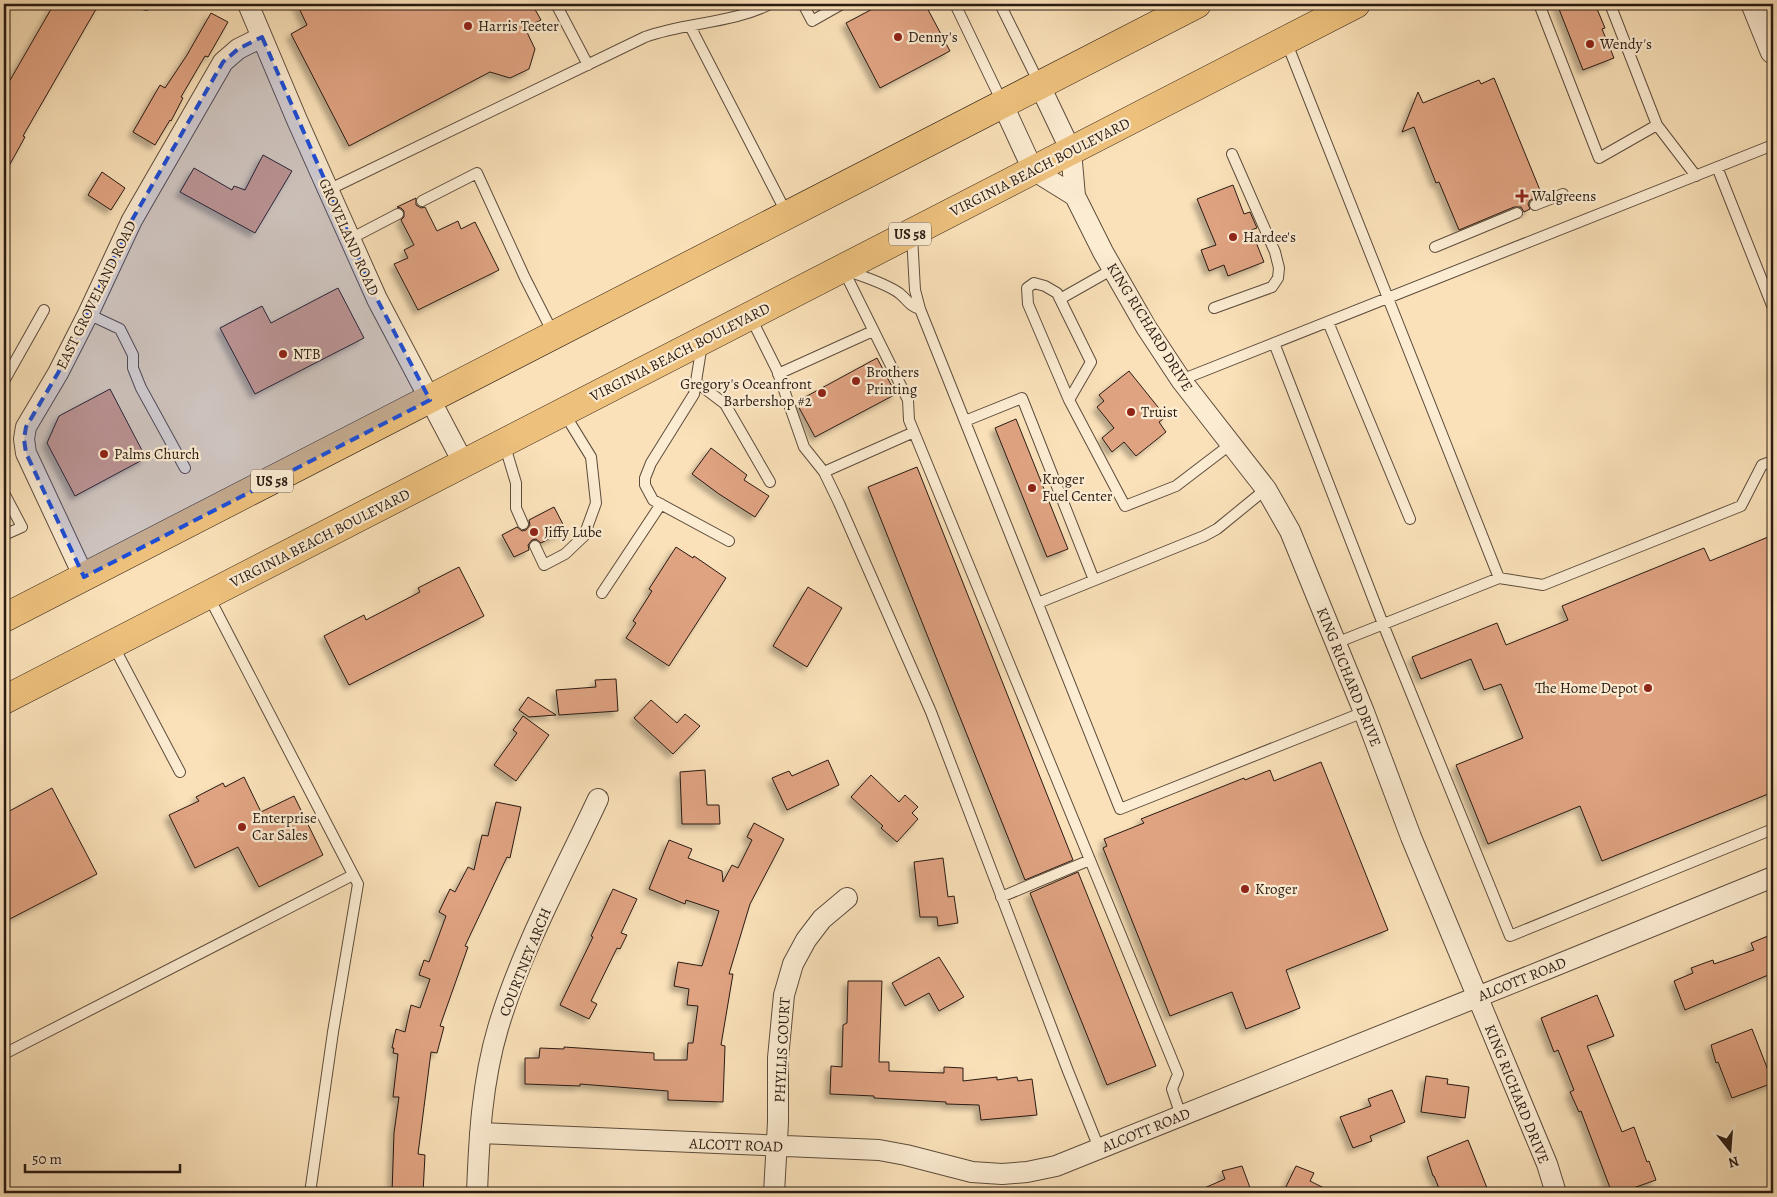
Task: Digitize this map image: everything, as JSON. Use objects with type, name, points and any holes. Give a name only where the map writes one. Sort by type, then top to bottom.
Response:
[{"type":"main road","name":"US 58","points":[[4,618],[1197,4]]},
{"type":"main road","name":"VIRGINIA BEACH BOULEVARD","points":[[4,700],[1356,4]]},
{"type":"street","name":"GROVELAND ROAD","points":[[248,4],[377,299],[464,464]]},
{"type":"street","points":[[1754,4],[1773,51]]},
{"type":"street","name":"EAST GROVELAND ROAD","points":[[84,577],[26,453],[24,439],[26,428],[58,373],[132,220],[223,62],[238,49],[262,37]]},
{"type":"street","points":[[1040,86],[1071,150]]},
{"type":"street","points":[[1003,105],[1034,170],[1075,196]]},
{"type":"street","name":"KING RICHARD DRIVE","points":[[1071,150],[1075,196],[1112,269],[1146,327],[1181,380],[1266,489],[1290,531],[1364,712],[1411,837],[1547,1164],[1556,1193]]},
{"type":"street","name":"COURTNEY ARCH","points":[[477,1193],[484,1090],[494,1047],[514,981],[534,934],[598,799]]},
{"type":"street","name":"ALCOTT ROAD","points":[[480,1133],[879,1150],[906,1154],[972,1172],[1002,1174],[1027,1172],[1056,1166],[1773,877]]},
{"type":"street","name":"PHYLLIS COURT","points":[[774,1193],[778,1058],[784,995],[793,964],[806,940],[822,919],[847,898]]},
{"type":"lane","points":[[556,4],[588,65]]},
{"type":"lane","points":[[328,190],[649,36],[736,17],[770,4]]},
{"type":"lane","points":[[803,4],[812,20],[842,4]]},
{"type":"lane","points":[[955,4],[1003,105]]},
{"type":"lane","points":[[1000,4],[1040,86]]},
{"type":"lane","points":[[1539,4],[1599,158],[1657,125]]},
{"type":"lane","points":[[1610,4],[1657,125],[1696,176]]},
{"type":"lane","points":[[690,26],[788,215]]},
{"type":"lane","points":[[1286,40],[1499,578]]},
{"type":"lane","points":[[1181,380],[1773,145]]},
{"type":"lane","points":[[1214,308],[1272,287],[1278,278],[1279,268],[1275,252],[1232,154]]},
{"type":"lane","points":[[1717,167],[1773,308]]},
{"type":"lane","points":[[422,201],[477,173],[554,336]]},
{"type":"lane","points":[[1535,205],[1563,194]]},
{"type":"lane","points":[[1435,247],[1517,213]]},
{"type":"lane","points":[[350,239],[398,214]]},
{"type":"lane","points":[[912,232],[915,290],[920,309],[1120,809],[1364,712]]},
{"type":"lane","points":[[842,268],[899,293],[913,307],[920,309]]},
{"type":"lane","points":[[842,268],[908,400],[910,420],[914,432],[1178,1074],[1172,1089],[1181,1116]]},
{"type":"lane","points":[[1060,299],[1112,269]]},
{"type":"lane","points":[[1069,400],[1092,362],[1057,293],[1045,286],[1034,283],[1027,288],[1028,304],[1069,400],[1125,506],[1176,486],[1231,444]]},
{"type":"lane","points":[[4,381],[44,310]]},
{"type":"lane","points":[[88,314],[120,329],[133,355],[133,368],[141,388],[185,468]]},
{"type":"lane","points":[[750,316],[778,374],[804,447],[824,472],[931,712],[1099,1148]]},
{"type":"lane","points":[[1328,322],[1410,519]]},
{"type":"lane","points":[[778,374],[873,330]]},
{"type":"lane","points":[[702,340],[694,394],[651,463],[644,486],[653,500],[729,541]]},
{"type":"lane","points":[[1274,343],[1383,624],[1510,936],[1773,829]]},
{"type":"lane","points":[[696,382],[725,404],[770,482]]},
{"type":"lane","points":[[965,421],[1022,398],[1094,580]]},
{"type":"lane","points":[[535,546],[544,565],[565,554],[584,536],[596,503],[591,457],[564,412]]},
{"type":"lane","points":[[824,472],[914,432]]},
{"type":"lane","points":[[504,442],[516,483],[516,508],[523,524]]},
{"type":"lane","points":[[1336,643],[1499,578],[1543,585],[1741,506],[1762,465],[1773,461]]},
{"type":"lane","points":[[1038,603],[1217,529],[1266,489]]},
{"type":"lane","points":[[4,493],[22,527],[4,535]]},
{"type":"lane","points":[[602,593],[661,504]]},
{"type":"lane","points":[[208,596],[358,884],[333,1032],[310,1193]]},
{"type":"lane","points":[[112,645],[180,772]]},
{"type":"lane","points":[[1001,897],[1090,860]]},
{"type":"lane","points":[[4,1054],[353,875]]},
{"type":"highlighted area","points":[[262,37],[377,299],[430,400],[84,577],[26,453],[24,439],[26,427],[58,373],[132,220],[223,62],[238,49]]},
{"type":"building","points":[[54,4],[99,4],[23,136],[25,137],[4,175],[4,79],[9,82]]},
{"type":"building","points":[[297,4],[532,4],[541,20],[525,28],[535,49],[529,69],[510,78],[490,72],[349,146],[291,34],[307,25]]},
{"type":"building","name":"Denny's","points":[[882,4],[925,4],[950,51],[880,88],[846,23]]},
{"type":"building","name":"Wendy's","points":[[1557,4],[1595,4],[1605,28],[1602,29],[1614,58],[1583,70]]},
{"type":"building","points":[[211,13],[228,22],[208,57],[205,56],[181,97],[183,98],[171,121],[155,145],[133,132],[160,85],[165,88],[187,55]]},
{"type":"building","name":"Walgreens","points":[[1494,78],[1542,195],[1530,200],[1528,204],[1530,209],[1524,212],[1521,207],[1514,207],[1459,230],[1439,182],[1436,183],[1414,127],[1402,132],[1418,92],[1423,103],[1479,80],[1481,84]]},
{"type":"building","points":[[263,155],[292,171],[255,233],[180,192],[194,168],[232,190],[234,186],[245,190]]},
{"type":"building","points":[[102,172],[125,188],[111,210],[88,195]]},
{"type":"building","name":"Hardee's","points":[[1233,185],[1244,214],[1250,212],[1257,228],[1251,230],[1264,262],[1228,276],[1224,265],[1209,271],[1201,250],[1216,245],[1197,199]]},
{"type":"building","points":[[416,198],[416,205],[421,208],[425,207],[437,231],[458,221],[461,229],[475,222],[499,270],[418,310],[394,264],[408,258],[404,250],[414,245],[401,220],[404,217],[404,211],[397,207]]},
{"type":"building","name":"NTB","points":[[338,288],[364,338],[255,394],[220,328],[262,306],[271,323]]},
{"type":"building","points":[[877,358],[896,394],[815,437],[796,402]]},
{"type":"building","name":"Truist","points":[[1129,371],[1166,417],[1159,422],[1166,432],[1136,456],[1124,442],[1112,452],[1102,438],[1114,428],[1097,407],[1104,401],[1099,395]]},
{"type":"building","points":[[110,389],[146,458],[75,496],[47,443],[59,416]]},
{"type":"building","name":"Kroger Fuel Center","points":[[1016,419],[1068,549],[1047,557],[995,428]]},
{"type":"building","points":[[711,448],[747,475],[744,480],[769,496],[755,517],[692,474]]},
{"type":"building","points":[[917,467],[1073,860],[1025,880],[868,487]]},
{"type":"building","name":"Jiffy Lube","points":[[554,507],[566,530],[541,543],[536,539],[532,540],[528,545],[529,550],[514,557],[502,535],[517,527],[522,531],[526,530],[530,525],[529,520]]},
{"type":"building","name":"The Home Depot","points":[[1773,535],[1773,792],[1602,861],[1580,806],[1488,844],[1456,765],[1523,738],[1501,684],[1484,690],[1471,659],[1421,679],[1412,657],[1497,623],[1506,645],[1568,620],[1562,606],[1704,548],[1710,561]]},
{"type":"building","points":[[676,547],[693,558],[694,556],[726,578],[669,666],[626,638],[636,623],[633,621],[652,591],[649,589]]},
{"type":"building","points":[[459,567],[484,616],[349,685],[324,636],[364,615],[366,620],[420,592],[418,588]]},
{"type":"building","points":[[808,587],[842,608],[807,667],[773,646]]},
{"type":"building","points":[[616,679],[618,711],[559,715],[556,690],[596,687],[595,680]]},
{"type":"building","points":[[528,697],[556,715],[529,717],[519,710]]},
{"type":"building","points":[[651,700],[677,723],[685,714],[700,726],[673,754],[634,718]]},
{"type":"building","points":[[523,716],[549,735],[516,781],[494,765],[517,733],[513,730]]},
{"type":"building","points":[[828,760],[839,785],[787,810],[772,778],[789,771],[792,776]]},
{"type":"building","name":"Kroger","points":[[1321,762],[1388,930],[1286,970],[1300,1008],[1246,1029],[1232,992],[1170,1016],[1103,848],[1107,846],[1104,839],[1144,823],[1141,819],[1244,778],[1245,780],[1270,770],[1274,781]]},
{"type":"building","points":[[705,770],[707,805],[719,805],[720,824],[682,824],[680,772]]},
{"type":"building","points":[[871,775],[899,802],[905,795],[918,807],[912,813],[918,819],[897,842],[881,828],[883,826],[851,797]]},
{"type":"building","name":"Enterprise Car Sales","points":[[244,777],[261,812],[294,796],[323,855],[259,887],[238,847],[195,868],[169,815],[199,801],[196,797],[223,783],[225,787]]},
{"type":"building","points":[[52,788],[97,874],[4,922],[4,814]]},
{"type":"building","points":[[496,802],[521,807],[510,858],[507,857],[465,946],[468,947],[440,1026],[444,1027],[437,1053],[431,1052],[418,1154],[425,1155],[423,1193],[392,1193],[394,1133],[399,1097],[393,1097],[398,1054],[393,1053],[394,1048],[392,1048],[396,1029],[405,1032],[411,1005],[420,1008],[430,979],[419,975],[424,960],[429,962],[446,916],[439,912],[450,889],[455,892],[468,867],[474,870],[482,835],[488,836]]},
{"type":"building","points":[[754,823],[784,839],[750,904],[729,974],[733,974],[721,1045],[725,1046],[723,1102],[668,1100],[668,1091],[580,1084],[580,1086],[525,1084],[525,1058],[539,1058],[540,1048],[564,1049],[564,1047],[654,1053],[654,1060],[687,1060],[688,1043],[693,1043],[698,1006],[687,1005],[689,989],[674,986],[678,962],[702,966],[719,911],[686,900],[685,904],[649,889],[669,840],[692,849],[688,858],[722,871],[723,882],[732,865],[738,868],[752,840],[747,837]]},
{"type":"building","points":[[943,858],[948,897],[954,896],[958,923],[938,926],[937,917],[920,917],[914,862]]},
{"type":"building","points":[[1078,872],[1156,1066],[1107,1085],[1030,893]]},
{"type":"building","points":[[613,889],[637,899],[621,933],[627,935],[620,949],[617,948],[591,1001],[597,1004],[589,1019],[560,1005],[593,937],[591,936]]},
{"type":"building","points":[[1773,934],[1773,973],[1685,1010],[1674,981],[1693,973],[1691,968],[1713,960],[1714,964],[1754,950],[1751,943]]},
{"type":"building","points":[[939,957],[964,997],[939,1011],[929,993],[905,1006],[892,983]]},
{"type":"building","points":[[848,981],[882,981],[879,1062],[889,1062],[889,1071],[944,1073],[944,1067],[963,1068],[963,1081],[997,1077],[997,1080],[1017,1077],[1018,1081],[1032,1079],[1037,1115],[981,1120],[979,1105],[830,1094],[831,1066],[842,1067],[843,1025],[847,1023]]},
{"type":"building","points":[[1597,995],[1614,1036],[1587,1046],[1622,1132],[1634,1127],[1656,1180],[1619,1193],[1612,1193],[1581,1111],[1579,1112],[1570,1092],[1574,1090],[1558,1050],[1554,1052],[1541,1018]]},
{"type":"building","points":[[1752,1029],[1773,1083],[1732,1098],[1718,1062],[1716,1063],[1711,1045]]},
{"type":"building","points":[[1426,1076],[1448,1079],[1447,1084],[1469,1087],[1465,1118],[1421,1112]]},
{"type":"building","points":[[1392,1090],[1405,1122],[1370,1136],[1372,1141],[1353,1148],[1340,1117],[1371,1106],[1368,1099]]},
{"type":"building","points":[[1468,1140],[1489,1193],[1441,1193],[1427,1157]]},
{"type":"building","points":[[1242,1166],[1252,1193],[1193,1193],[1225,1179],[1222,1171]]},
{"type":"building","points":[[1296,1166],[1314,1173],[1310,1181],[1334,1193],[1283,1193]]},
{"type":"place","name":"Harris Teeter","points":[[468,26]]},
{"type":"place","name":"Denny's","points":[[898,37]]},
{"type":"place","name":"Wendy's","points":[[1590,44]]},
{"type":"place","name":"Walgreens","points":[[1522,196]]},
{"type":"place","name":"Hardee's","points":[[1233,237]]},
{"type":"place","name":"NTB","points":[[283,354]]},
{"type":"place","name":"Brothers Printing","points":[[856,381]]},
{"type":"place","name":"Gregory's Oceanfront Barbershop #2","points":[[822,393]]},
{"type":"place","name":"Truist","points":[[1131,412]]},
{"type":"place","name":"Palms Church","points":[[104,454]]},
{"type":"place","name":"Kroger Fuel Center","points":[[1032,488]]},
{"type":"place","name":"Jiffy Lube","points":[[534,532]]},
{"type":"place","name":"The Home Depot","points":[[1648,688]]},
{"type":"place","name":"Enterprise Car Sales","points":[[242,827]]},
{"type":"place","name":"Kroger","points":[[1245,889]]}]
